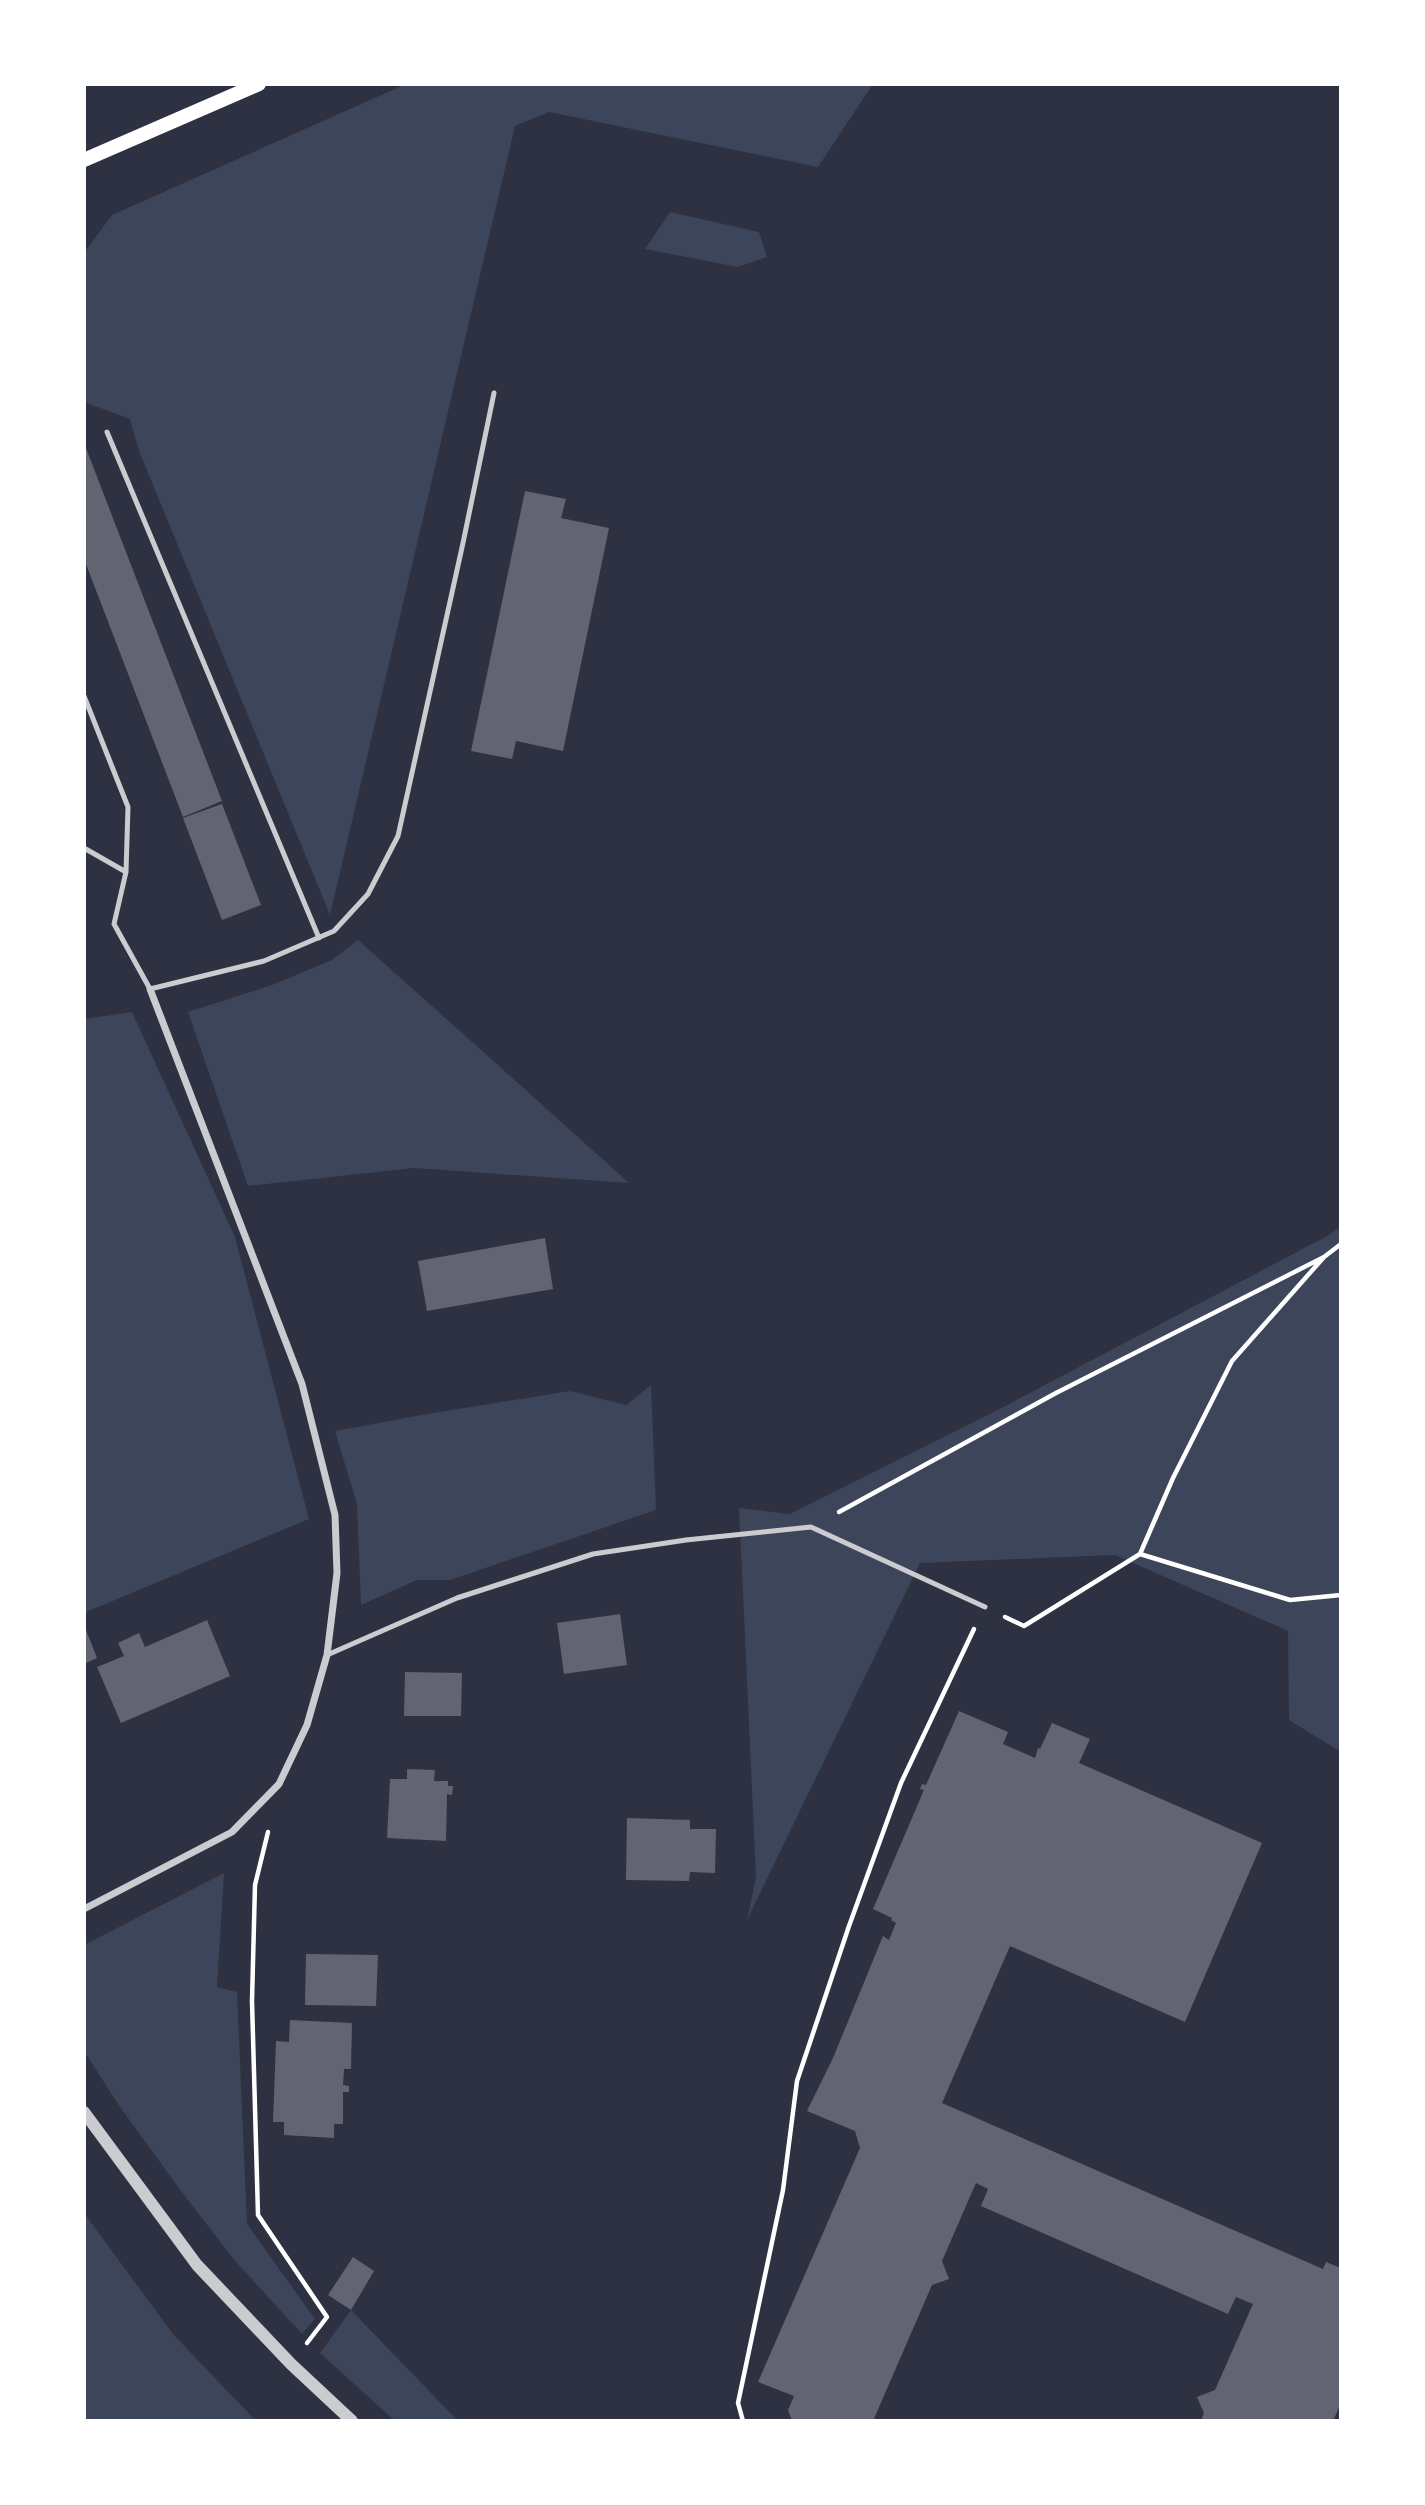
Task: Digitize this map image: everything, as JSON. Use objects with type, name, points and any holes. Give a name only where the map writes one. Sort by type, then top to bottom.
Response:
[{"type":"main road","points":[[84,160],[259,84]]},
{"type":"street","points":[[84,1909],[232,1832],[279,1784],[307,1725],[327,1655],[337,1573],[335,1514],[302,1384],[150,989]]},
{"type":"street","points":[[84,2112],[197,2265],[291,2364],[352,2421]]},
{"type":"lane","points":[[84,696],[128,807],[126,872],[114,924],[150,989],[264,961],[334,931],[368,894],[398,836],[494,393]]},
{"type":"lane","points":[[107,432],[319,938]]},
{"type":"lane","points":[[84,848],[126,872]]},
{"type":"lane","points":[[327,1655],[457,1598],[593,1554],[686,1540],[811,1527],[985,1607]]},
{"type":"path","points":[[811,1527],[1056,1393],[1324,1257],[1341,1244]]},
{"type":"path","points":[[743,2421],[738,2403],[783,2190],[797,2081],[901,1783],[985,1607],[1024,1626],[1140,1555],[1173,1478],[1232,1361],[1324,1257]]},
{"type":"path","points":[[1140,1555],[1290,1600],[1341,1595]]},
{"type":"path","points":[[279,1784],[255,1885],[252,2001],[258,2215],[327,2317],[291,2364]]},
{"type":"shaded area","points":[[406,84],[873,84],[818,167],[549,112],[515,126],[330,915],[139,451],[130,419],[84,402],[84,253],[112,215]]},
{"type":"shaded area","points":[[670,212],[759,232],[767,257],[738,267],[645,249]]},
{"type":"shaded area","points":[[358,940],[629,1183],[414,1168],[248,1186],[188,1012],[272,985],[332,960]]},
{"type":"shaded area","points":[[132,1012],[235,1237],[309,1519],[84,1613],[84,1019]]},
{"type":"shaded area","points":[[1341,1226],[1341,1752],[1289,1720],[1288,1631],[1115,1555],[920,1563],[747,1920],[756,1877],[739,1508],[790,1514],[988,1415],[1329,1235]]},
{"type":"shaded area","points":[[651,1385],[656,1510],[450,1580],[417,1580],[361,1605],[357,1504],[335,1431],[570,1391],[626,1405]]},
{"type":"shaded area","points":[[224,1873],[217,1987],[237,1992],[247,2224],[315,2319],[302,2334],[235,2261],[181,2191],[120,2107],[84,2051],[84,1945]]},
{"type":"shaded area","points":[[84,2213],[173,2334],[256,2421],[84,2421]]},
{"type":"shaded area","points":[[351,2310],[458,2421],[395,2421],[320,2353]]},
{"type":"building","points":[[84,443],[222,801],[183,817],[84,559]]},
{"type":"building","points":[[525,491],[566,499],[561,518],[609,528],[563,751],[516,741],[512,759],[471,751]]},
{"type":"building","points":[[222,804],[261,905],[222,920],[183,818]]},
{"type":"building","points":[[545,1238],[553,1289],[427,1311],[418,1261]]},
{"type":"building","points":[[620,1614],[627,1665],[564,1674],[557,1623]]},
{"type":"building","points":[[207,1620],[230,1676],[121,1723],[97,1667],[124,1656],[118,1643],[139,1633],[145,1647]]},
{"type":"building","points":[[86,1630],[97,1658],[84,1664],[84,1631]]},
{"type":"building","points":[[405,1672],[462,1673],[461,1716],[404,1716]]},
{"type":"building","points":[[959,1711],[1008,1732],[1003,1744],[1035,1758],[1052,1723],[1090,1739],[1079,1763],[1262,1843],[1185,2022],[1010,1946],[942,2103],[1323,2269],[1326,2262],[1341,2268],[1341,2403],[1333,2421],[1201,2421],[1204,2413],[1197,2397],[1215,2390],[1253,2304],[1236,2297],[1228,2314],[981,2206],[988,2189],[976,2183],[942,2261],[949,2279],[932,2285],[873,2421],[792,2421],[788,2410],[794,2396],[758,2382],[860,2148],[855,2131],[807,2111],[833,2058],[883,1936],[889,1940],[896,1923],[892,1918],[873,1909],[924,1790],[920,1789],[922,1784],[926,1785]]},
{"type":"building","points":[[407,1769],[435,1770],[434,1781],[448,1781],[448,1786],[453,1786],[452,1795],[447,1794],[446,1841],[387,1838],[390,1779],[407,1779]]},
{"type":"building","points":[[627,1818],[690,1820],[690,1829],[716,1829],[715,1873],[690,1872],[689,1881],[626,1880]]},
{"type":"building","points":[[306,1954],[378,1955],[376,2006],[305,2005]]},
{"type":"building","points":[[290,2020],[352,2023],[351,2069],[344,2069],[343,2085],[349,2086],[349,2092],[343,2092],[343,2124],[334,2124],[334,2138],[284,2135],[284,2122],[273,2122],[276,2041],[289,2042]]},
{"type":"building","points":[[353,2257],[374,2271],[351,2310],[328,2295]]}]
